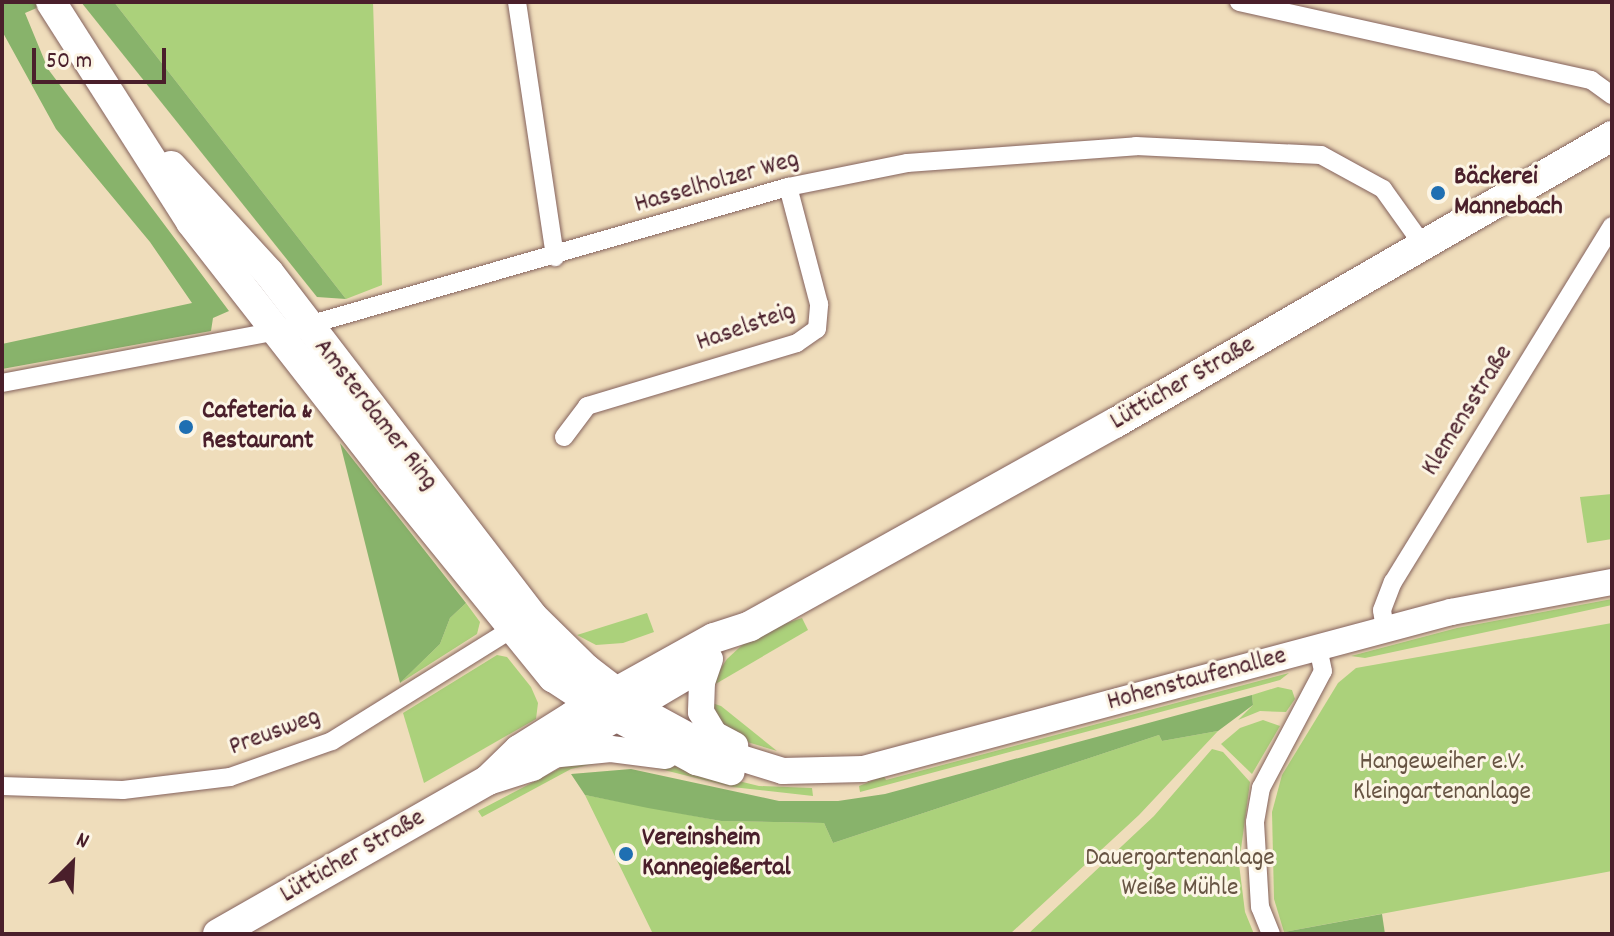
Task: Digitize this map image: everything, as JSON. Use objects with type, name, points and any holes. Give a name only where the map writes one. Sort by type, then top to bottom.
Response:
[{"type":"main road","name":"Amsterdamer Ring","points":[[51,2],[191,222],[291,328],[522,623],[615,705]]},
{"type":"main road","name":"Lütticher Straße","points":[[488,780],[519,750],[710,659],[750,626],[1612,136]]},
{"type":"main road","name":"Hohenstaufenallee","points":[[615,705],[696,762],[750,776],[780,770],[863,769],[1385,629],[1612,582]]},
{"type":"main road","name":"Lütticher Straße","points":[[218,934],[488,780],[550,755],[615,705],[714,638],[750,626]]},
{"type":"main road","points":[[710,659],[699,698],[706,723],[714,734],[780,770]]},
{"type":"main road","name":"Hohenstaufenallee","points":[[615,705],[715,750],[780,770]]},
{"type":"main road","points":[[550,755],[633,750],[696,762]]},
{"type":"street","points":[[517,2],[555,257]]},
{"type":"street","points":[[1239,2],[1591,80],[1612,95]]},
{"type":"street","name":"Hasselholzer Weg","points":[[2,383],[291,328],[555,257],[788,187],[907,163],[1136,146],[1321,155],[1370,178],[1423,245]]},
{"type":"street","name":"Haselsteig","points":[[564,437],[587,406],[797,343],[817,329],[819,304],[788,187]]},
{"type":"street","name":"Klemensstraße","points":[[1385,629],[1382,610],[1393,582],[1612,226]]},
{"type":"street","name":"Preusweg","points":[[2,786],[123,790],[230,777],[332,741],[522,623]]},
{"type":"street","points":[[1271,934],[1260,907],[1255,822],[1261,788],[1323,671],[1318,647]]},
{"type":"green space","points":[[2,2],[37,2],[39,7],[25,13],[48,69],[229,311],[213,318],[211,331],[2,369],[2,344],[192,303],[150,242],[56,129],[2,31]]},
{"type":"green space","points":[[81,2],[114,2],[346,299],[317,297]]},
{"type":"green space","points":[[114,2],[373,2],[382,285],[346,299]]},
{"type":"green space","points":[[340,443],[466,603],[450,618],[440,644],[400,683]]},
{"type":"green space","points":[[1612,494],[1612,539],[1587,543],[1580,497]]},
{"type":"green space","points":[[1612,599],[1612,605],[1365,658],[1351,656],[1457,628]]},
{"type":"green space","points":[[466,603],[480,622],[477,634],[400,683],[440,644],[450,618]]},
{"type":"green space","points":[[647,613],[654,632],[623,643],[596,645],[577,635]]},
{"type":"green space","points":[[802,618],[808,630],[707,689],[727,659],[754,634]]},
{"type":"green space","name":"Hangeweiher e.V. Kleingartenanlage","points":[[1612,623],[1612,871],[1284,932],[1274,899],[1272,812],[1282,775],[1338,683],[1356,668]]},
{"type":"green space","points":[[497,655],[507,657],[531,687],[538,703],[536,719],[424,783],[403,713]]},
{"type":"green space","points":[[1289,673],[1280,680],[860,792],[859,786],[884,776],[886,780]]},
{"type":"green space","points":[[1278,687],[1292,690],[1295,699],[1286,712],[1260,711],[1238,720],[1253,705],[1252,695]]},
{"type":"green space","points":[[1252,695],[1253,705],[1218,731],[1162,741],[1159,735],[833,843],[824,823],[721,821],[648,808],[585,795],[571,774],[631,769],[779,801],[838,801],[885,794]]},
{"type":"green space","points":[[706,701],[721,706],[777,751],[727,736]]},
{"type":"green space","points":[[1263,720],[1280,726],[1252,774],[1221,744],[1240,728]]},
{"type":"green space","points":[[1218,731],[1139,815],[1010,934],[653,934],[585,795],[721,821],[824,823],[833,843],[1159,735],[1162,741]]},
{"type":"green space","name":"Dauergartenanlage Weiße Mühle","points":[[1212,749],[1223,752],[1250,782],[1239,864],[1245,912],[1254,934],[1028,934],[1154,816]]},
{"type":"green space","points":[[636,756],[759,786],[812,788],[813,796],[732,787],[644,765]]},
{"type":"green space","points":[[602,762],[571,769],[482,817],[478,811],[570,763]]},
{"type":"green space","points":[[1382,914],[1385,934],[1284,932]]},
{"type":"place","name":"Bäckerei Mannebach","points":[[1438,193]]},
{"type":"place","name":"Cafeteria & Restaurant","points":[[186,427]]},
{"type":"place","name":"Vereinsheim Kannegießertal","points":[[626,854]]}]
